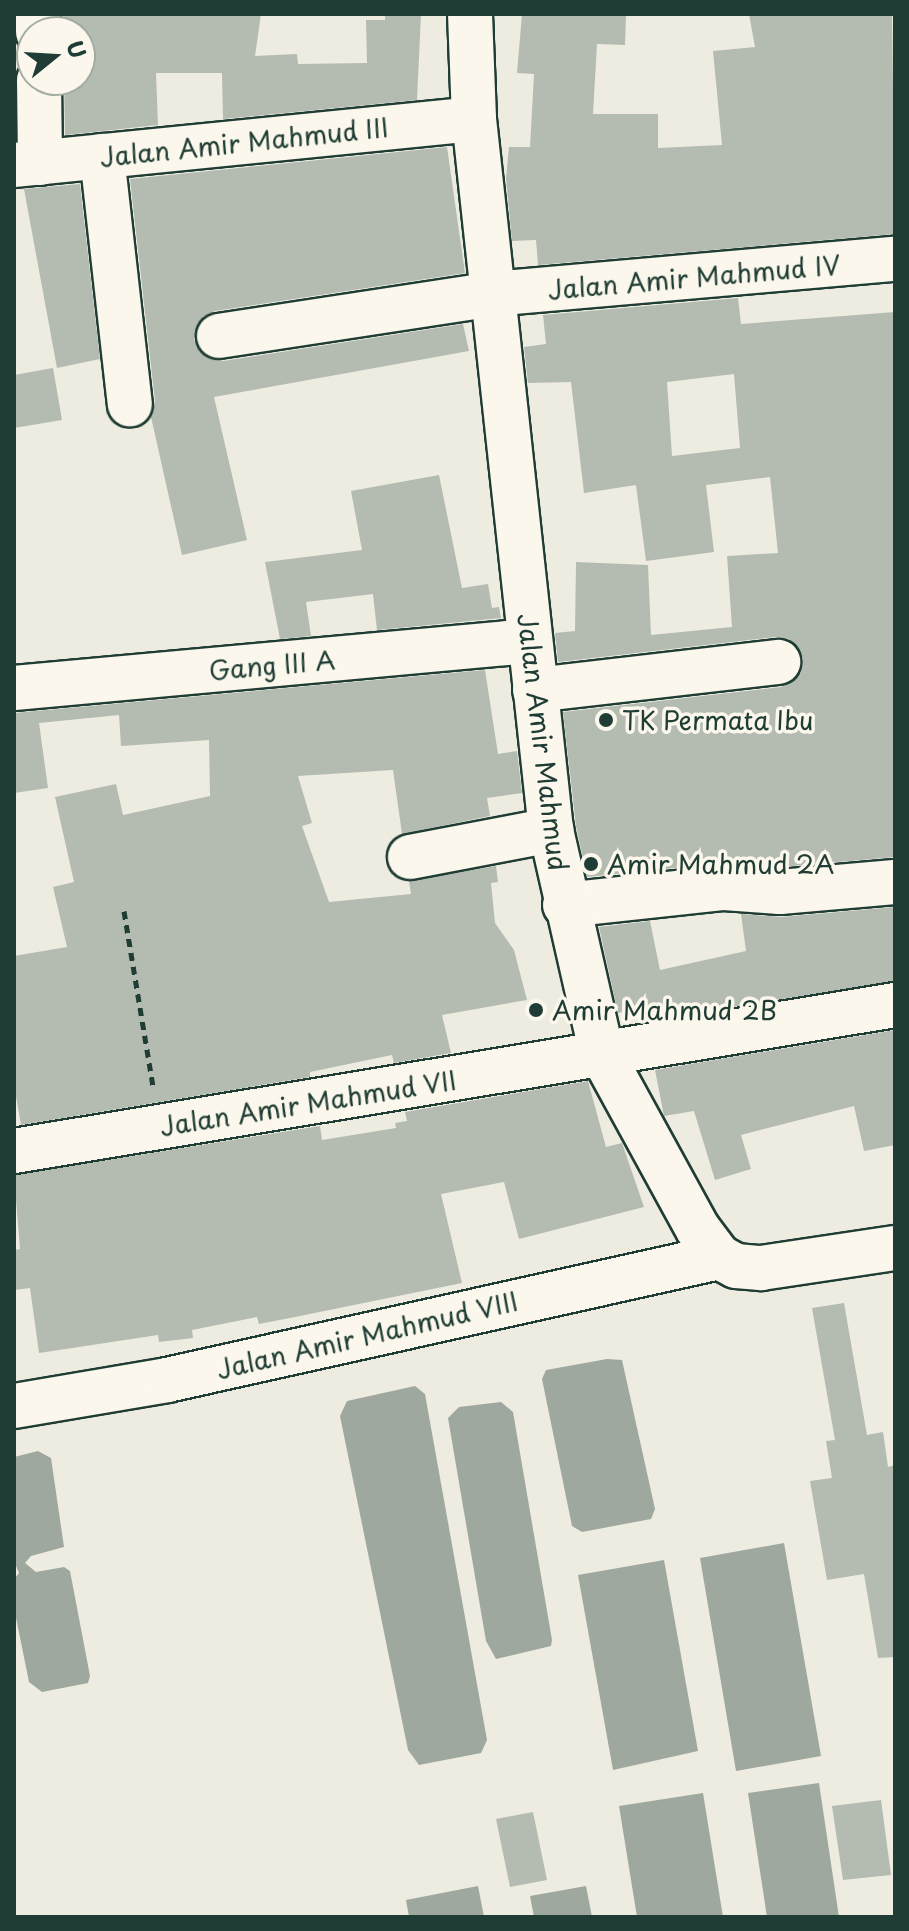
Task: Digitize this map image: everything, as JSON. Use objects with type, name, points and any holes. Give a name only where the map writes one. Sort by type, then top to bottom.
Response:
[{"type":"street","name":"Jalan Amir Mahmud","points":[[470,14],[474,119],[492,294],[551,830],[565,905],[602,1054],[698,1229],[719,1257]]},
{"type":"street","points":[[27,164],[37,96]]},
{"type":"street","name":"Jalan Amir Mahmud III","points":[[27,164],[474,119]]},
{"type":"street","points":[[102,156],[130,404]]},
{"type":"street","name":"Jalan Amir Mahmud IV","points":[[219,336],[492,294],[895,259]]},
{"type":"street","name":"Gang III A","points":[[14,688],[529,641]]},
{"type":"street","points":[[535,690],[778,662]]},
{"type":"street","points":[[410,857],[551,830]]},
{"type":"street","points":[[565,905],[724,888],[780,892],[895,882]]},
{"type":"street","name":"Jalan Amir Mahmud VII","points":[[14,1151],[895,1005]]},
{"type":"street","points":[[719,1257],[736,1266],[761,1268],[895,1248]]},
{"type":"street","name":"Jalan Amir Mahmud VIII","points":[[14,1406],[197,1373],[719,1257]]},
{"type":"path","points":[[124,911],[160,1127]]},
{"type":"shaded area","points":[[607,1359],[622,1360],[655,1509],[651,1519],[582,1532],[572,1526],[542,1379],[546,1370]]},
{"type":"shaded area","points":[[415,1386],[425,1394],[487,1740],[481,1753],[419,1765],[408,1750],[340,1416],[347,1401]]},
{"type":"shaded area","points":[[501,1402],[513,1412],[552,1640],[551,1646],[496,1659],[486,1641],[448,1418],[459,1407]]},
{"type":"shaded area","points":[[38,1451],[51,1458],[64,1547],[31,1556],[25,1563],[36,1572],[64,1567],[70,1571],[90,1676],[88,1683],[42,1692],[29,1682],[14,1608],[14,1579],[19,1573],[14,1561],[14,1457]]},
{"type":"shaded area","points":[[784,1543],[821,1756],[736,1771],[700,1558]]},
{"type":"shaded area","points":[[664,1560],[698,1751],[613,1770],[578,1575]]},
{"type":"shaded area","points":[[819,1783],[839,1917],[767,1917],[748,1793]]},
{"type":"shaded area","points":[[703,1793],[723,1917],[637,1917],[619,1806]]},
{"type":"shaded area","points":[[478,1886],[484,1917],[409,1917],[406,1900]]},
{"type":"shaded area","points":[[586,1886],[592,1917],[534,1917],[530,1896]]},
{"type":"building","points":[[261,14],[255,56],[297,54],[298,64],[367,63],[366,20],[385,20],[385,14],[421,14],[417,100],[223,119],[222,73],[156,73],[158,125],[65,135],[64,96],[96,96],[96,16],[63,16]]},
{"type":"building","points":[[522,14],[626,14],[625,45],[597,44],[593,114],[658,114],[658,148],[722,145],[713,51],[755,47],[749,14],[892,14],[895,234],[538,265],[536,240],[512,241],[506,179],[509,147],[530,147],[534,74],[517,73]]},
{"type":"building","points":[[447,147],[465,273],[215,311],[203,317],[194,339],[200,352],[223,361],[463,324],[469,351],[214,397],[247,540],[182,555],[151,417],[155,401],[130,179]]},
{"type":"building","points":[[80,184],[100,359],[57,368],[24,189]]},
{"type":"building","points":[[738,298],[741,324],[895,312],[895,857],[780,867],[722,863],[587,877],[576,826],[563,712],[781,687],[801,673],[803,658],[789,639],[775,637],[558,662],[555,633],[575,631],[576,562],[648,565],[651,635],[732,627],[727,556],[778,553],[770,477],[706,485],[714,552],[646,561],[636,485],[584,493],[571,382],[528,383],[524,347],[546,344],[543,315]],"holes":[[[734,374],[740,448],[672,456],[667,382]]]},
{"type":"building","points":[[53,368],[62,420],[14,428],[14,375]]},
{"type":"building","points":[[439,475],[462,588],[488,584],[492,608],[499,607],[501,618],[377,630],[373,594],[306,602],[311,636],[280,639],[265,562],[362,550],[351,491]]},
{"type":"building","points":[[485,670],[498,754],[517,751],[522,793],[487,798],[490,816],[402,834],[393,770],[298,776],[312,823],[302,826],[329,902],[411,894],[409,881],[496,866],[498,882],[491,883],[495,923],[514,950],[527,1000],[442,1015],[451,1053],[394,1063],[392,1055],[310,1072],[310,1077],[21,1125],[14,1085],[14,956],[67,947],[53,887],[74,882],[55,797],[116,784],[123,815],[210,796],[209,740],[121,746],[119,715],[39,723],[48,788],[14,793],[14,713]]},
{"type":"building","points":[[895,907],[895,981],[644,1021],[641,1008],[618,1013],[599,927],[650,921],[660,970],[746,951],[741,914],[782,917]]},
{"type":"building","points":[[895,1030],[895,1145],[864,1151],[854,1106],[741,1135],[751,1169],[715,1180],[694,1111],[664,1116],[655,1070]]},
{"type":"building","points":[[588,1081],[606,1147],[622,1143],[644,1207],[519,1239],[504,1182],[441,1194],[462,1283],[259,1324],[257,1317],[192,1330],[193,1338],[159,1342],[158,1335],[39,1353],[30,1288],[14,1290],[14,1250],[20,1249],[14,1175],[320,1126],[322,1140],[396,1128],[395,1123],[407,1121],[405,1112]]},
{"type":"building","points":[[844,1303],[867,1435],[883,1432],[888,1467],[895,1465],[895,1657],[878,1658],[864,1574],[827,1580],[810,1481],[832,1478],[826,1441],[835,1440],[812,1308]]},
{"type":"building","points":[[881,1800],[891,1875],[843,1880],[832,1806]]},
{"type":"building","points":[[533,1812],[547,1880],[510,1887],[496,1819]]},
{"type":"place","name":"TK Permata Ibu","points":[[606,720]]},
{"type":"place","name":"Amir Mahmud 2A","points":[[591,864]]},
{"type":"place","name":"Amir Mahmud 2B","points":[[536,1010]]}]
